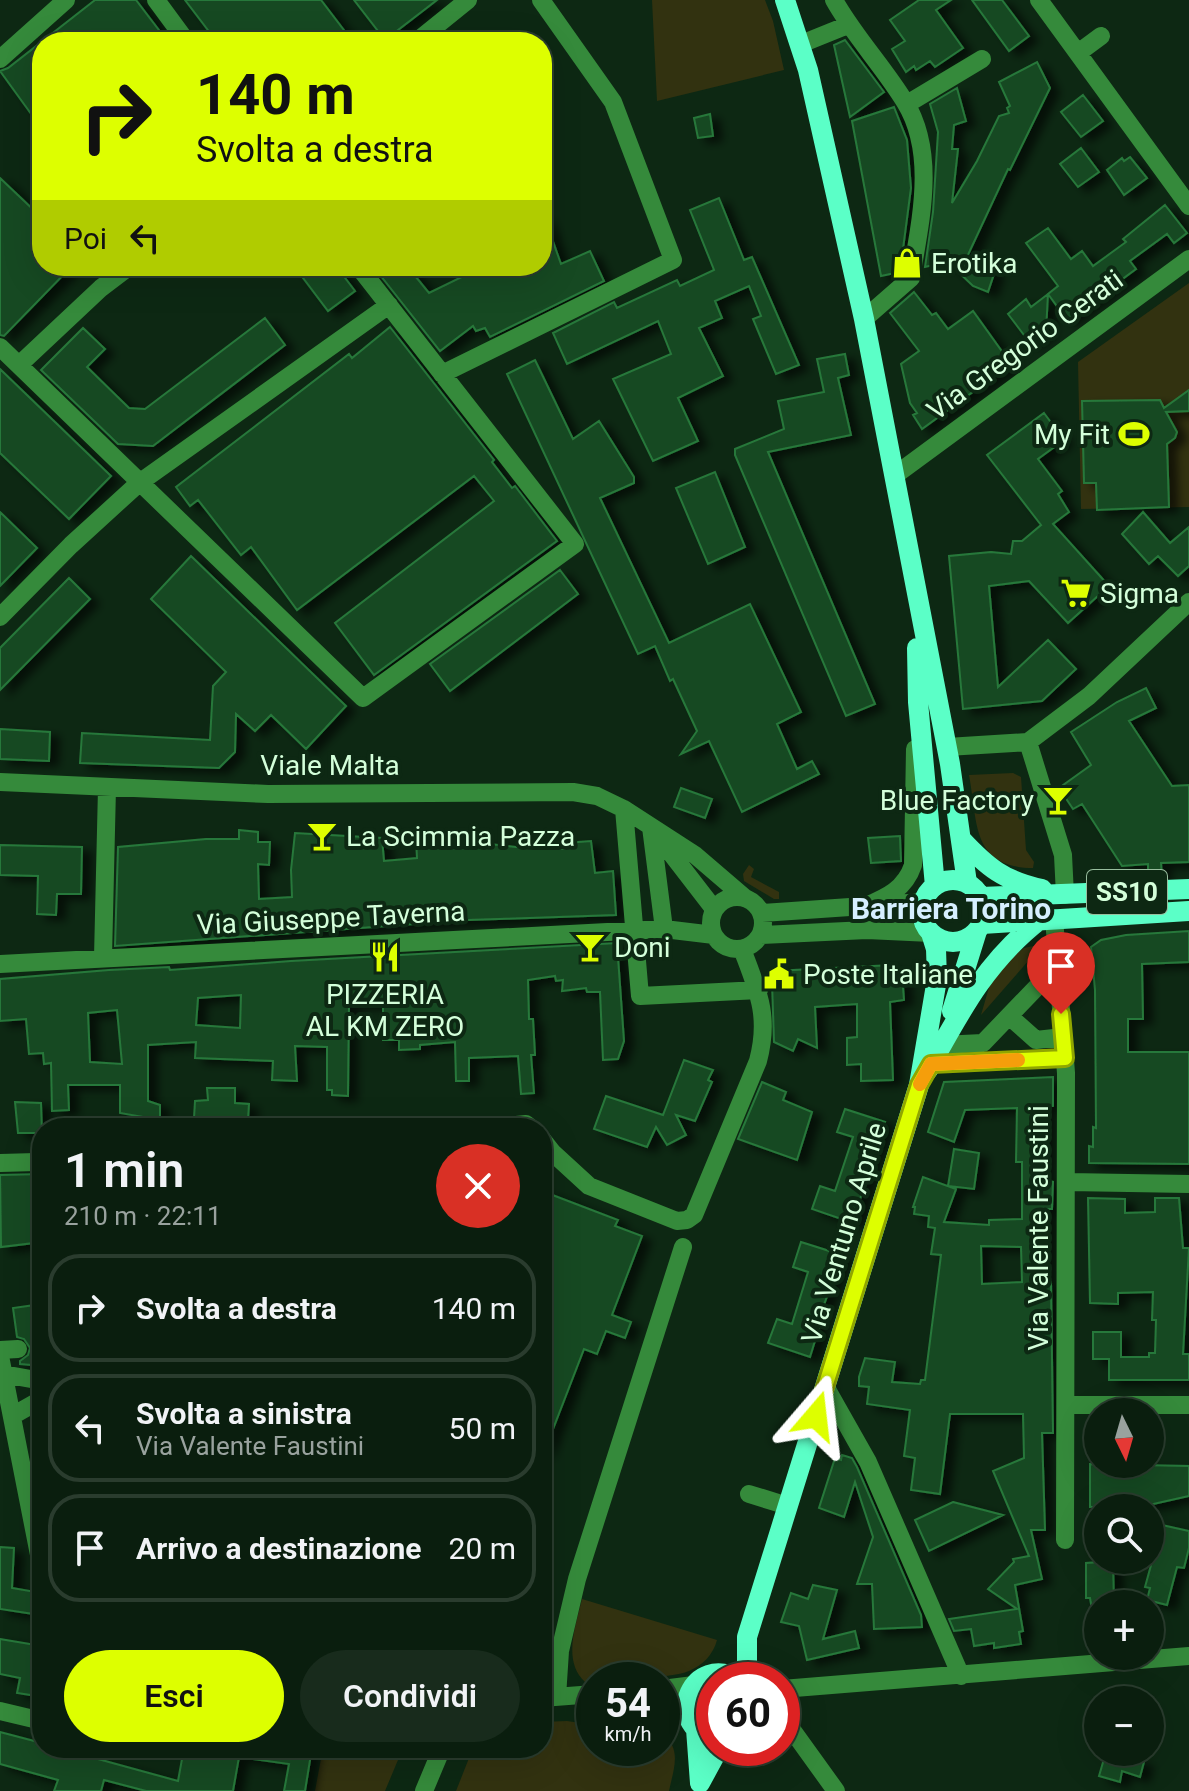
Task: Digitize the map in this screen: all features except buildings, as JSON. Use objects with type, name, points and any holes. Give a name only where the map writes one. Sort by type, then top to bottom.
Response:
[{"type":"main road","points":[[785,0],[801,44]]},
{"type":"main road","points":[[795,0],[801,44],[864,319],[947,747],[961,839],[974,890],[984,906],[941,1045]]},
{"type":"main road","points":[[916,596],[918,702],[929,894],[923,918],[931,933]]},
{"type":"main road","points":[[961,839],[987,866],[1006,878],[1065,895]]},
{"type":"main road","name":"SS10","points":[[929,894],[950,880],[974,890],[1065,895],[1189,889]]},
{"type":"main road","name":"SS10","points":[[931,933],[946,942],[954,942],[963,941],[979,928],[1048,918],[1189,911]]},
{"type":"main road","points":[[919,1085],[964,1005],[995,960],[1020,935],[1048,918]]},
{"type":"main road","name":"Via Ventuno Aprile","points":[[747,1662],[747,1637],[919,1085],[937,979],[936,949],[931,933]]},
{"type":"main road","name":"Via Ventuno Aprile","points":[[725,1662],[747,1637]]},
{"type":"main road","points":[[694,1685],[689,1693],[696,1716]]},
{"type":"main road","points":[[699,1766],[699,1787]]},
{"type":"main road","points":[[699,1787],[710,1766]]},
{"type":"street","points":[[0,59],[66,0]]},
{"type":"street","points":[[156,0],[180,32]]},
{"type":"street","points":[[428,32],[468,0]]},
{"type":"street","points":[[442,374],[673,260],[613,102],[541,0]]},
{"type":"street","points":[[834,0],[848,25],[907,104],[923,151],[921,211],[911,278],[864,319]]},
{"type":"street","points":[[1039,0],[1189,206]]},
{"type":"street","points":[[801,44],[848,25]]},
{"type":"street","points":[[1078,53],[1101,36]]},
{"type":"street","points":[[907,104],[982,59]]},
{"type":"street","name":"Via Gregorio Cerati","points":[[894,476],[1189,259]]},
{"type":"street","points":[[19,365],[117,276]]},
{"type":"street","points":[[0,347],[363,698],[575,544],[366,276]]},
{"type":"street","points":[[0,617],[71,545],[139,483],[389,305]]},
{"type":"street","points":[[947,747],[1028,742],[1089,696],[1189,602]]},
{"type":"street","points":[[866,906],[898,889],[913,865],[918,702]]},
{"type":"street","points":[[1028,742],[1063,855],[1065,895]]},
{"type":"street","name":"Viale Malta","points":[[0,782],[268,794],[573,792],[597,796],[624,809],[695,855],[744,897]]},
{"type":"street","points":[[103,957],[107,788]]},
{"type":"street","points":[[624,809],[640,996],[759,990]]},
{"type":"street","points":[[651,827],[664,929]]},
{"type":"street","name":"Viale Malta","points":[[651,827],[695,881],[713,921]]},
{"type":"street","points":[[762,913],[866,906],[929,894]]},
{"type":"street","points":[[744,897],[758,906],[762,913],[761,935],[742,949],[726,947],[713,921],[727,898],[744,897]]},
{"type":"street","name":"Via Valente Faustini","points":[[1048,918],[1057,966],[1065,1058],[1068,1182],[1065,1540]]},
{"type":"street","name":"Via Giuseppe Taverna","points":[[0,964],[634,931],[713,921]]},
{"type":"street","points":[[761,935],[867,930],[931,933]]},
{"type":"street","points":[[552,1152],[589,1186],[677,1221],[694,1215],[764,1040],[764,1014],[759,990],[742,949]]},
{"type":"street","points":[[941,1045],[983,1043],[1057,966]]},
{"type":"street","points":[[1009,1016],[1036,1040],[1063,1037]]},
{"type":"street","points":[[931,1064],[1065,1058]]},
{"type":"street","points":[[0,1163],[32,1162]]},
{"type":"street","points":[[1068,1182],[1189,1184]]},
{"type":"street","points":[[552,1688],[577,1579],[683,1247]]},
{"type":"street","points":[[5,1357],[32,1375]]},
{"type":"street","points":[[5,1357],[12,1416],[32,1519]]},
{"type":"street","points":[[825,1386],[868,1462],[961,1676]]},
{"type":"street","points":[[12,1416],[32,1405]]},
{"type":"street","points":[[1066,1405],[1189,1405]]},
{"type":"street","points":[[749,1494],[788,1506]]},
{"type":"street","points":[[800,1691],[1189,1656]]},
{"type":"street","points":[[680,1687],[694,1685]]},
{"type":"street","points":[[552,1697],[576,1695]]},
{"type":"street","points":[[0,1711],[32,1719]]},
{"type":"street","points":[[800,1741],[836,1791]]},
{"type":"street","points":[[424,1791],[438,1758]]},
{"type":"shaded area","points":[[652,0],[765,0],[784,70],[657,101]]},
{"type":"shaded area","name":"My Fit","points":[[1189,283],[1189,507],[1081,509],[1078,362]]},
{"type":"shaded area","points":[[1013,773],[1021,777],[1026,850],[1034,862],[1033,868],[1013,866],[998,860],[988,851],[977,825],[969,775]]},
{"type":"shaded area","points":[[749,865],[754,869],[751,877],[779,892],[779,899],[744,881],[743,874]]},
{"type":"shaded area","points":[[1043,944],[981,1015],[994,970],[1024,948]]},
{"type":"shaded area","points":[[582,1599],[717,1640],[707,1659],[696,1662],[696,1668],[680,1674],[680,1662],[576,1662],[576,1668],[572,1653]]},
{"type":"shaded area","points":[[567,1721],[576,1722],[576,1766],[674,1768],[669,1791],[456,1791],[469,1758],[552,1758],[552,1722]]},
{"type":"shaded area","points":[[321,1758],[399,1758],[385,1791],[315,1791]]},
{"type":"slow traffic","points":[[920,1084],[931,1064],[1018,1060]]},
{"type":"place","name":"Erotika","points":[[907,263]]},
{"type":"place","name":"My Fit","points":[[1134,434]]},
{"type":"place","name":"Sigma","points":[[1076,593]]},
{"type":"place","name":"Blue Factory","points":[[1058,800]]},
{"type":"place","name":"La Scimmia Pazza","points":[[322,836]]},
{"type":"place","name":"Doni","points":[[590,947]]},
{"type":"place","name":"PIZZERIA AL KM ZERO","points":[[385,957]]},
{"type":"place","name":"Poste Italiane","points":[[779,974]]},
{"type":"district","name":"Barriera Torino","points":[[951,908]]},
{"type":"route","points":[[816,1416],[919,1085],[931,1064],[1065,1058],[1061,1014]]}]
